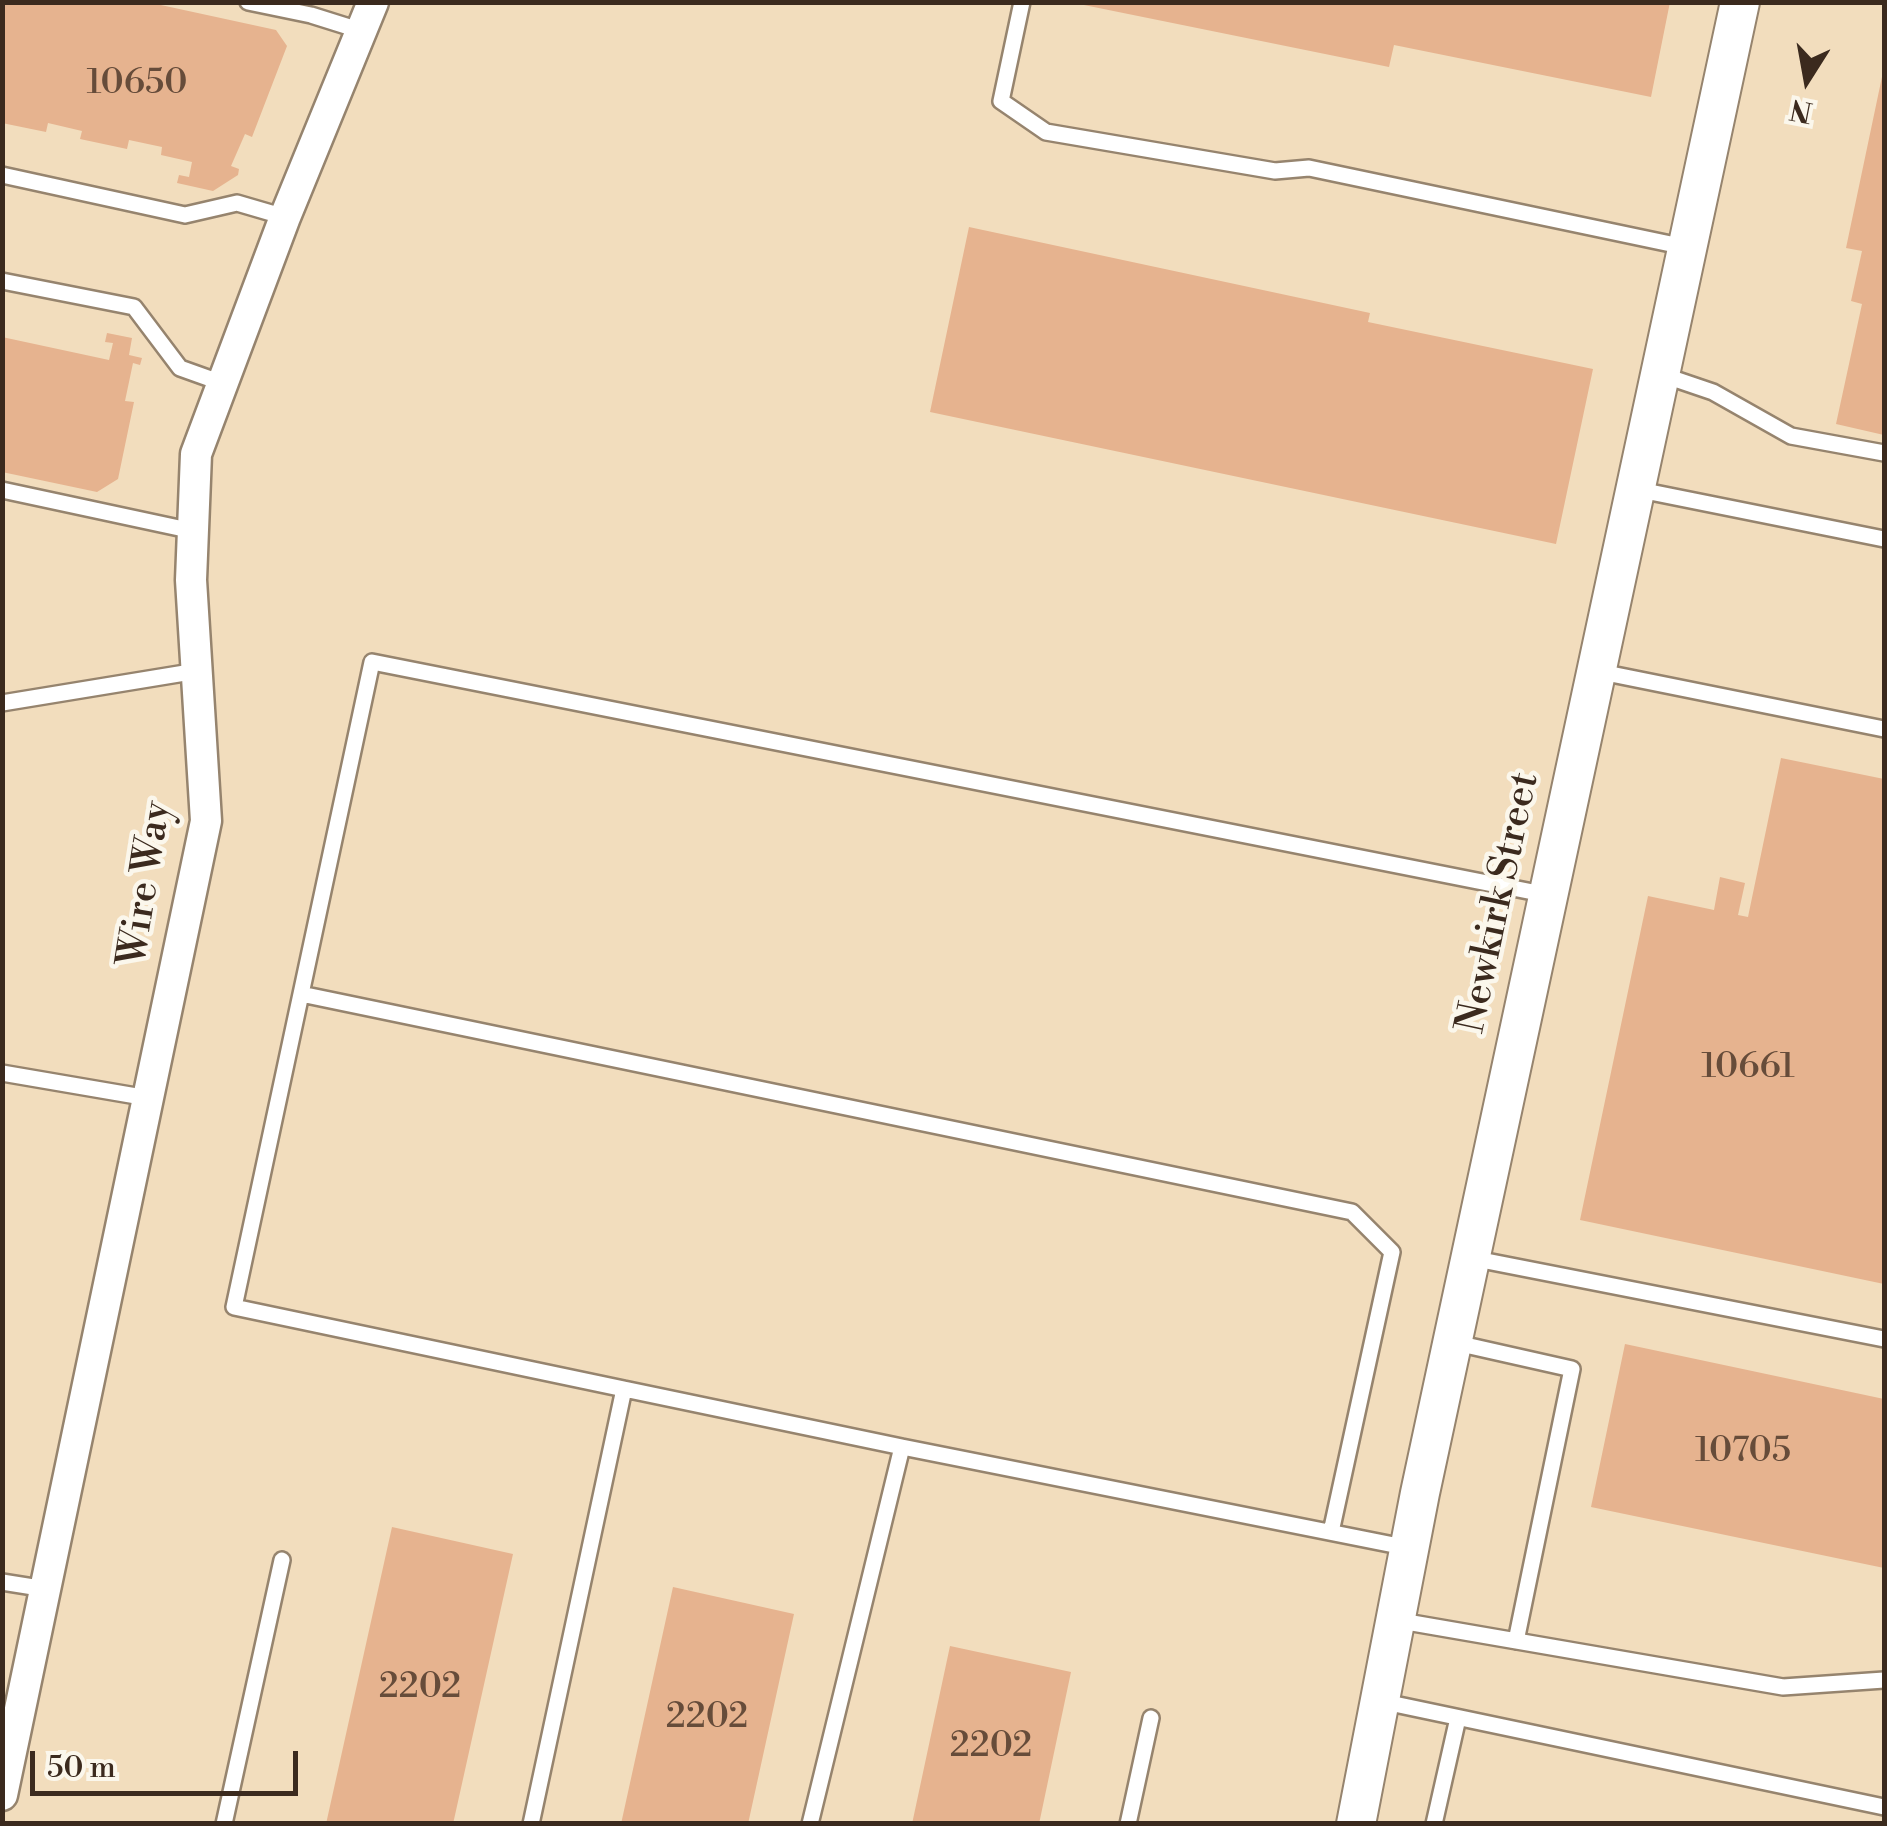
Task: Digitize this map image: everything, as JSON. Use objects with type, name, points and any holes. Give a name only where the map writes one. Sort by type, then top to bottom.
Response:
[{"type":"street","name":"Wire Way","points":[[2,1795],[206,821],[191,580],[196,454],[285,217],[374,2]]},
{"type":"street","name":"Newkirk Street","points":[[1356,1824],[1452,1342],[1740,2]]},
{"type":"lane","points":[[248,2],[362,31]]},
{"type":"lane","points":[[1022,2],[1001,101],[1046,132],[1274,171],[1310,168],[1687,248]]},
{"type":"lane","points":[[2,175],[185,216],[237,203],[285,217]]},
{"type":"lane","points":[[2,282],[134,307],[180,368],[222,383]]},
{"type":"lane","points":[[1660,374],[1713,392],[1791,436],[1884,453]]},
{"type":"lane","points":[[1635,489],[1884,539]]},
{"type":"lane","points":[[2,490],[193,531]]},
{"type":"lane","points":[[1409,1548],[234,1307],[372,662],[1548,895]]},
{"type":"lane","points":[[2,703],[196,670]]},
{"type":"lane","points":[[1596,671],[1884,729]]},
{"type":"lane","points":[[301,994],[1352,1212],[1392,1252],[1331,1532]]},
{"type":"lane","points":[[2,1073],[148,1098]]},
{"type":"lane","points":[[1470,1258],[1884,1340]]},
{"type":"lane","points":[[1452,1342],[1572,1369],[1516,1641]]},
{"type":"lane","points":[[530,1824],[624,1389]]},
{"type":"lane","points":[[810,1824],[902,1447]]},
{"type":"lane","points":[[224,1824],[282,1560]]},
{"type":"lane","points":[[2,1582],[46,1589]]},
{"type":"lane","points":[[1395,1620],[1783,1687],[1884,1680]]},
{"type":"lane","points":[[1380,1702],[1884,1806]]},
{"type":"lane","points":[[1128,1824],[1151,1718]]},
{"type":"lane","points":[[1434,1824],[1458,1718]]},
{"type":"building","points":[[2,2],[147,2],[276,30],[287,46],[252,137],[245,134],[231,166],[239,169],[238,175],[213,191],[177,183],[179,175],[189,177],[192,162],[161,155],[162,147],[129,140],[127,149],[80,139],[82,131],[48,123],[46,132],[2,123]]},
{"type":"building","points":[[1079,2],[1670,2],[1651,97],[1394,45],[1389,67]]},
{"type":"building","points":[[1883,72],[1884,435],[1836,424],[1862,304],[1851,301],[1862,251],[1846,248]]},
{"type":"building","points":[[969,227],[1370,313],[1368,322],[1593,369],[1556,544],[930,412]]},
{"type":"building","points":[[107,333],[132,338],[129,355],[142,358],[140,365],[133,363],[125,401],[134,402],[118,479],[97,492],[2,472],[2,337],[109,360],[113,343],[105,342]]},
{"type":"building","points":[[1781,758],[1884,779],[1884,1284],[1580,1220],[1648,896],[1714,910],[1720,877],[1745,883],[1738,915],[1748,917]]},
{"type":"building","points":[[1625,1344],[1884,1399],[1884,1568],[1591,1507]]},
{"type":"building","points":[[392,1527],[513,1554],[453,1824],[326,1824]]},
{"type":"building","points":[[673,1587],[794,1614],[748,1824],[621,1824]]},
{"type":"building","points":[[950,1646],[1071,1672],[1039,1824],[912,1824]]}]
